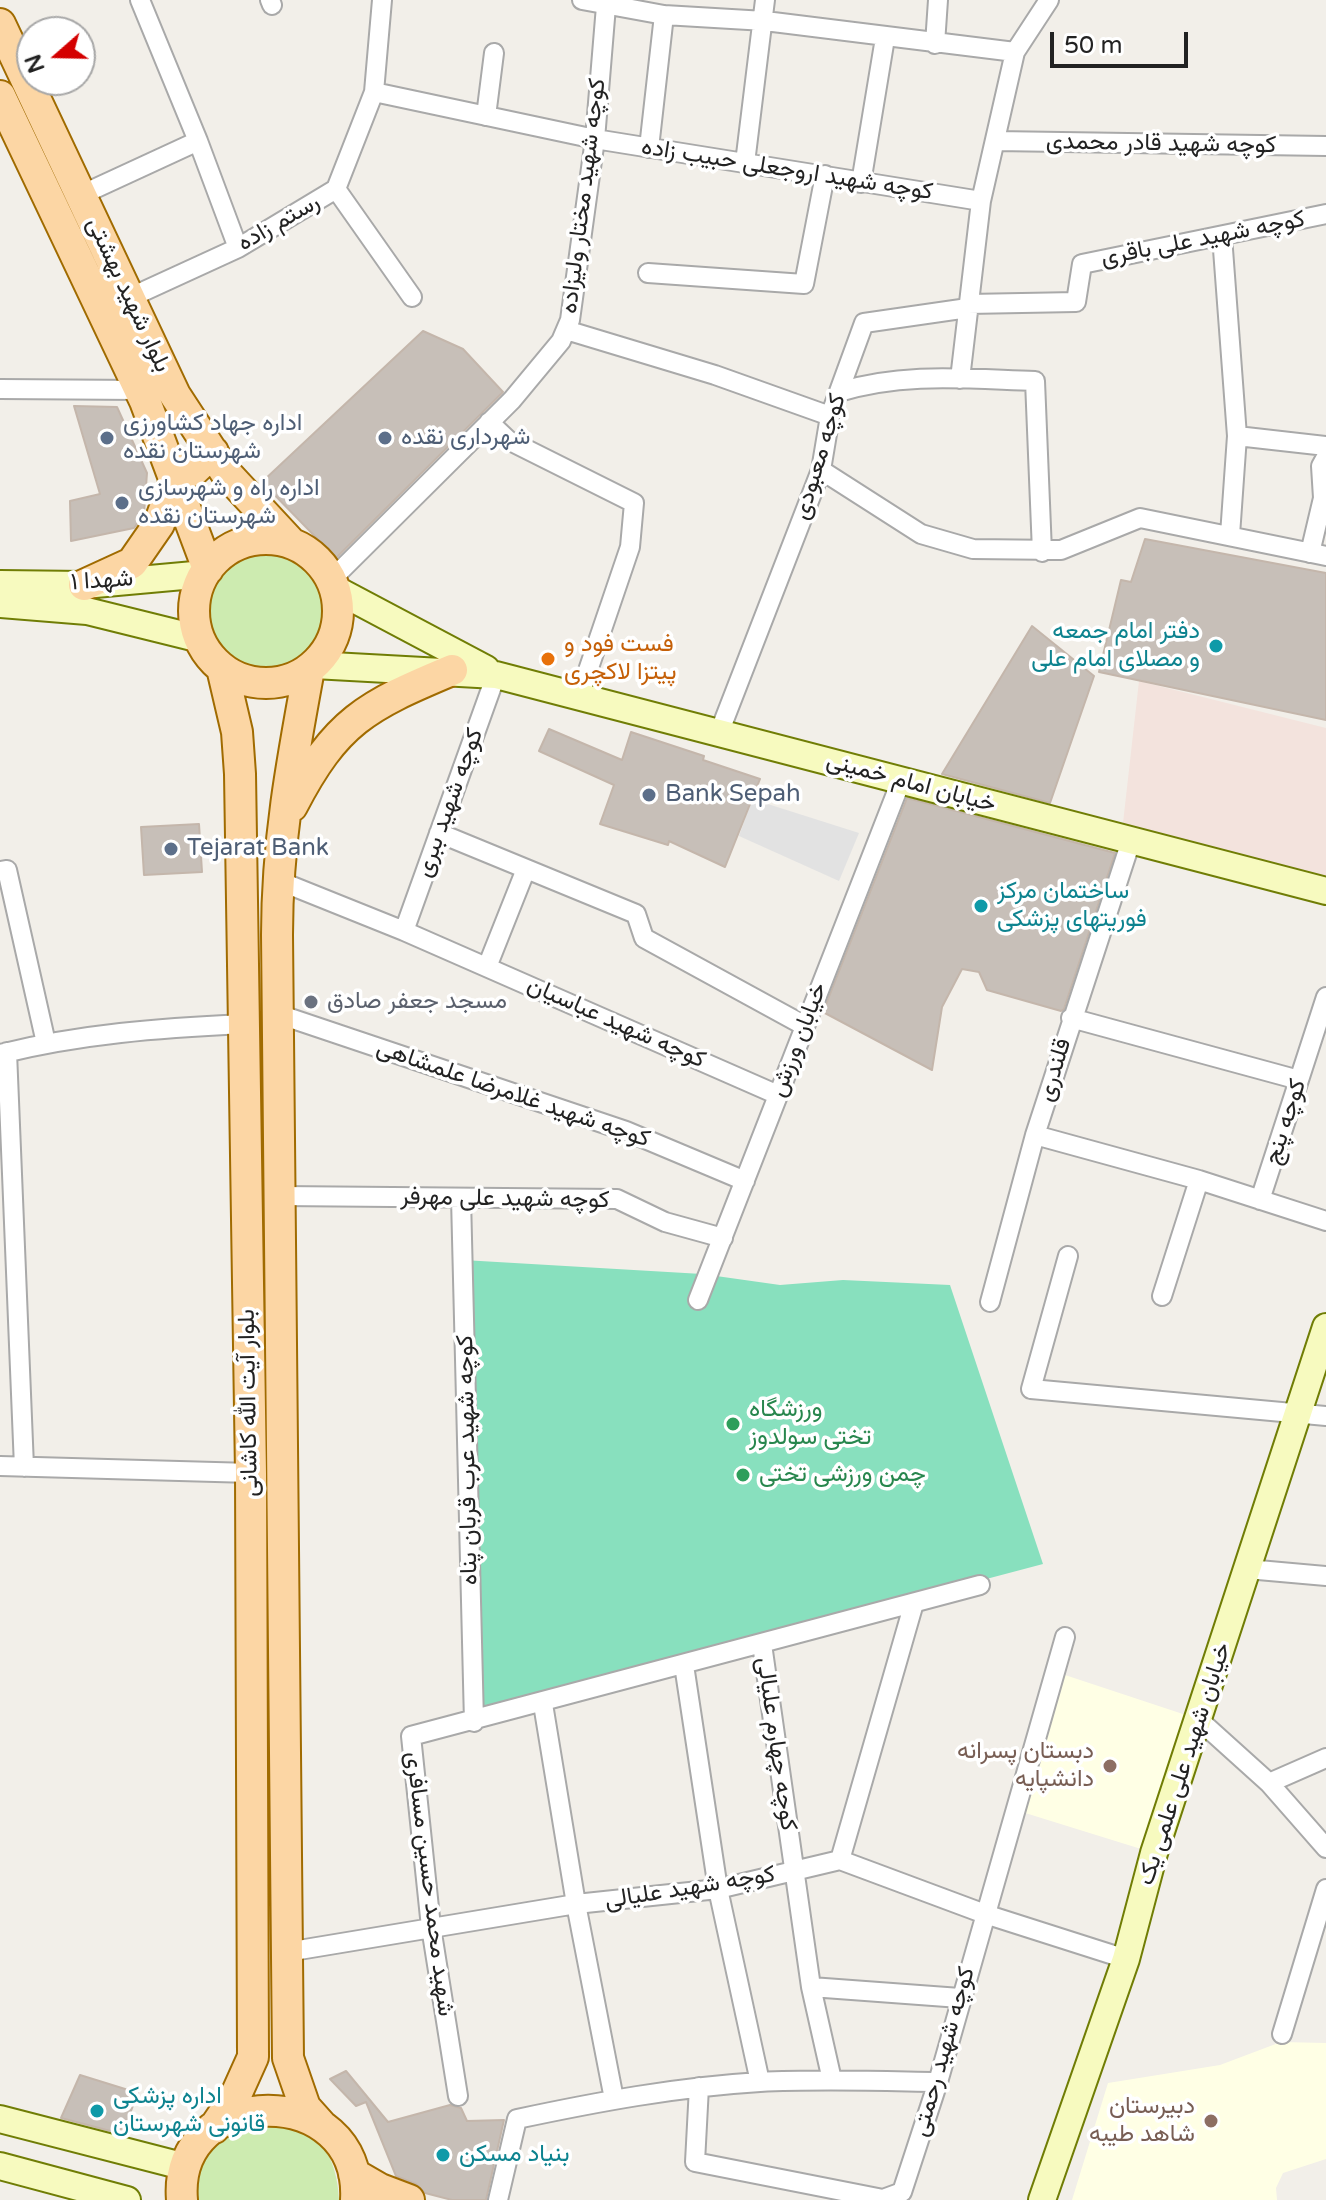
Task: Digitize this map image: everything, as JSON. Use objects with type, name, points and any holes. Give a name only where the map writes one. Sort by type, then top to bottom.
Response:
[{"type":"main road","name":"بلوار شهید بهشتی","points":[[0,24],[175,395],[226,473],[291,543]]},
{"type":"main road","name":"بلوار شهید بهشتی","points":[[0,96],[140,390],[176,477],[206,571]]},
{"type":"main road","points":[[84,585],[132,563],[159,524],[176,477],[194,470],[213,452]]},
{"type":"main road","points":[[312,667],[333,638],[338,613],[333,584],[315,558],[291,543],[273,539],[236,545],[206,571],[194,606],[200,639],[222,668],[238,678],[275,683],[312,667],[452,670],[496,675]]},
{"type":"main road","name":"شهدا ۱","points":[[0,584],[84,585],[206,571]]},
{"type":"main road","points":[[111,616],[123,615],[135,602],[137,589],[132,579]]},
{"type":"main road","points":[[333,584],[496,675]]},
{"type":"main road","name":"شهدا ۱","points":[[0,604],[111,616],[200,639]]},
{"type":"main road","name":"بلوار آیت الله کاشانی","points":[[312,667],[282,826],[277,880],[288,2058],[305,2107],[336,2140],[355,2187]]},
{"type":"main road","name":"بلوار آیت الله کاشانی","points":[[186,2167],[197,2146],[214,2128],[235,2097],[253,2057],[251,1473],[242,934],[237,732],[222,668]]},
{"type":"main road","points":[[282,826],[321,756],[359,714],[389,696],[452,670]]},
{"type":"main road","name":"خیابان امام خمینی","points":[[496,675],[1326,891]]},
{"type":"main road","points":[[242,934],[277,935]]},
{"type":"main road","name":"خیابان شهید علی علمی یک","points":[[1042,2200],[1126,1959],[1154,1853],[1326,1327]]},
{"type":"main road","points":[[253,1969],[258,1984],[272,1995],[287,1991]]},
{"type":"main road","points":[[214,2128],[233,2116],[256,2109],[279,2109],[302,2115],[322,2126]]},
{"type":"main road","points":[[0,2119],[186,2167],[182,2200]]},
{"type":"main road","points":[[0,2166],[127,2200]]},
{"type":"main road","points":[[355,2187],[380,2189],[409,2200]]},
{"type":"street","points":[[140,0],[238,248]]},
{"type":"street","name":"رستم زاده","points":[[129,298],[238,248],[336,189],[374,92],[382,0]]},
{"type":"street","points":[[582,0],[664,15],[765,21],[1015,52]]},
{"type":"street","points":[[745,163],[765,21],[765,0]]},
{"type":"street","points":[[935,44],[938,0]]},
{"type":"street","points":[[960,379],[981,201],[1015,52],[1049,0]]},
{"type":"street","name":"کوچه شهید مختار ولیزاده","points":[[333,584],[489,422],[541,365],[566,330],[595,139],[606,6]]},
{"type":"street","points":[[649,148],[664,15]]},
{"type":"street","points":[[861,183],[885,38]]},
{"type":"street","points":[[486,116],[494,53]]},
{"type":"street","name":"کوچه شهید اروجعلی حبیب زاده","points":[[374,92],[595,139],[981,201]]},
{"type":"street","points":[[81,195],[198,141]]},
{"type":"street","name":"کوچه شهید قادر محمدی","points":[[996,141],[1326,146]]},
{"type":"street","points":[[648,273],[804,284],[825,175]]},
{"type":"street","points":[[336,189],[412,297]]},
{"type":"street","name":"کوچه شهید علی باقری","points":[[968,306],[1076,302],[1082,264],[1326,214]]},
{"type":"street","points":[[1222,236],[1237,436],[1230,535]]},
{"type":"street","name":"کوچه معبودی","points":[[719,733],[821,470],[830,416],[864,323],[968,306]]},
{"type":"street","points":[[566,330],[715,375],[830,416]]},
{"type":"street","points":[[839,392],[876,380],[926,376],[1035,381],[1042,552]]},
{"type":"street","points":[[0,389],[140,390]]},
{"type":"street","points":[[489,422],[508,440],[634,503],[630,547],[579,697]]},
{"type":"street","points":[[1237,436],[1326,446]]},
{"type":"street","points":[[821,470],[921,534],[973,549],[1061,550],[1140,518],[1318,555],[1323,498],[1321,466],[1326,457]]},
{"type":"street","name":"کوچه شهید ببری","points":[[404,931],[496,675]]},
{"type":"street","name":"خیابان ورزش","points":[[698,1300],[901,781]]},
{"type":"street","points":[[439,833],[636,914],[644,938],[805,1026]]},
{"type":"street","name":"قلندری","points":[[990,1302],[1035,1135],[1131,841]]},
{"type":"street","points":[[487,967],[526,869]]},
{"type":"street","points":[[0,871],[7,870],[46,1043]]},
{"type":"street","name":"کوچه شهید عباسیان","points":[[277,880],[404,931],[778,1095]]},
{"type":"street","name":"کوچه پنج","points":[[1260,1200],[1326,997]]},
{"type":"street","name":"کوچه شهید غلامرضا علمشاهی","points":[[278,1014],[626,1131],[745,1181]]},
{"type":"street","points":[[1071,1018],[1299,1080]]},
{"type":"street","points":[[24,1467],[4,1053],[46,1043],[147,1028],[243,1024]]},
{"type":"street","points":[[1035,1135],[1199,1180],[1326,1221]]},
{"type":"street","points":[[1162,1296],[1199,1180]]},
{"type":"street","name":"کوچه شهید علی مهرفر","points":[[280,1196],[617,1199],[665,1222],[723,1238]]},
{"type":"street","name":"کوچه شهید عرب قربان پناه","points":[[461,1198],[474,1722]]},
{"type":"street","points":[[1068,1256],[1031,1389],[1298,1411],[1326,1416]]},
{"type":"street","points":[[0,1466],[251,1473]]},
{"type":"street","points":[[1247,1569],[1326,1576]]},
{"type":"street","points":[[474,1722],[980,1585]]},
{"type":"street","points":[[914,1603],[840,1860],[985,1914],[1126,1959]]},
{"type":"street","name":"کوچه شهید رحمتی","points":[[699,2087],[695,2162],[883,2199],[902,2192],[938,2082],[1065,1637]]},
{"type":"street","name":"کوچه چهارم علیالی","points":[[762,1644],[811,1987],[832,2080]]},
{"type":"street","points":[[684,1665],[718,1889],[760,2082]]},
{"type":"street","points":[[543,1704],[576,1904],[614,2099]]},
{"type":"street","points":[[1198,1719],[1269,1783],[1326,1848]]},
{"type":"street","name":"شهید محمد حسین مسافری","points":[[458,2096],[431,1927],[411,1736],[474,1722]]},
{"type":"street","points":[[1269,1783],[1326,1758]]},
{"type":"street","name":"کوچه شهید علیالی","points":[[287,1952],[576,1904],[718,1889],[840,1860]]},
{"type":"street","points":[[1282,2034],[1326,1889]]},
{"type":"street","points":[[811,1987],[960,1998]]},
{"type":"street","points":[[498,2200],[517,2119],[614,2099],[699,2087],[832,2080],[938,2082]]},
{"type":"shaded area","points":[[1139,681],[1326,728],[1326,880],[1122,832]]},
{"type":"shaded area","points":[[752,799],[859,833],[839,881],[739,836]]},
{"type":"shaded area","name":"دبستان پسرانه دانشپایه","points":[[1065,1675],[1198,1719],[1154,1853],[1022,1812]]},
{"type":"shaded area","name":"دبیرستان شاهد طیبه","points":[[1281,2042],[1326,2043],[1326,2159],[1283,2173],[1276,2188],[1277,2200],[1072,2200],[1108,2083],[1220,2065]]},
{"type":"green space","points":[[267,552],[290,556],[309,569],[322,588],[326,611],[322,634],[309,653],[290,666],[267,670],[244,666],[225,653],[212,634],[208,611],[212,588],[225,569],[244,556]]},
{"type":"green space","name":"ورزشگاه تختی سولدوز","points":[[463,1260],[702,1274],[780,1285],[843,1280],[950,1285],[1043,1564],[480,1713]]},
{"type":"green space","points":[[249,2123],[290,2126],[306,2131],[315,2138],[323,2146],[333,2166],[339,2200],[197,2200],[203,2163],[217,2144]]},
{"type":"building","name":"شهرداری نقده","points":[[423,331],[463,349],[503,392],[336,558],[262,482]]},
{"type":"building","points":[[74,406],[117,407],[147,473],[144,514],[134,528],[71,541],[70,501],[100,494]]},
{"type":"building","name":"دفتر امام جمعه و مصلای امام علی","points":[[1145,539],[1326,573],[1326,720],[1099,672],[1121,580],[1131,582]]},
{"type":"building","points":[[1032,626],[1094,676],[1050,803],[942,774]]},
{"type":"building","points":[[549,729],[622,760],[631,732],[704,756],[703,760],[760,779],[725,867],[669,841],[668,845],[600,824],[614,785],[539,751]]},
{"type":"building","name":"ساختمان مرکز فوریتهای پزشکی","points":[[907,798],[1115,853],[1064,1009],[1061,1011],[987,990],[979,972],[962,969],[942,1007],[932,1070],[823,1012]]},
{"type":"building","name":"Tejarat Bank","points":[[199,824],[202,872],[144,875],[141,827]]},
{"type":"building","name":"بنیاد مسکن","points":[[346,2071],[388,2122],[450,2105],[461,2108],[467,2121],[504,2120],[486,2200],[452,2200],[425,2193],[416,2184],[396,2176],[366,2102],[356,2106],[330,2079]]},
{"type":"building","name":"اداره پزشکی قانونی شهرستان","points":[[80,2075],[138,2093],[122,2134],[61,2118]]},
{"type":"place","name":"اداره جهاد کشاورزی شهرستان نقده","points":[[107,438]]},
{"type":"place","name":"شهرداری نقده","points":[[385,438]]},
{"type":"place","name":"اداره راه و شهرسازی شهرستان نقده","points":[[122,503]]},
{"type":"place","name":"دفتر امام جمعه و مصلای امام علی","points":[[1216,646]]},
{"type":"place","name":"فست فود و پیتزا لاکچری","points":[[548,659]]},
{"type":"place","name":"Bank Sepah","points":[[649,795]]},
{"type":"place","name":"Tejarat Bank","points":[[171,849]]},
{"type":"place","name":"ساختمان مرکز فوریتهای پزشکی","points":[[981,906]]},
{"type":"place","name":"مسجد جعفر صادق","points":[[311,1002]]},
{"type":"place","name":"ورزشگاه تختی سولدوز","points":[[733,1424]]},
{"type":"place","name":"چمن ورزشی تختی","points":[[743,1475]]},
{"type":"place","name":"دبستان پسرانه دانشپایه","points":[[1110,1766]]},
{"type":"place","name":"اداره پزشکی قانونی شهرستان","points":[[97,2111]]},
{"type":"place","name":"دبیرستان شاهد طیبه","points":[[1211,2121]]},
{"type":"place","name":"بنیاد مسکن","points":[[443,2155]]}]
